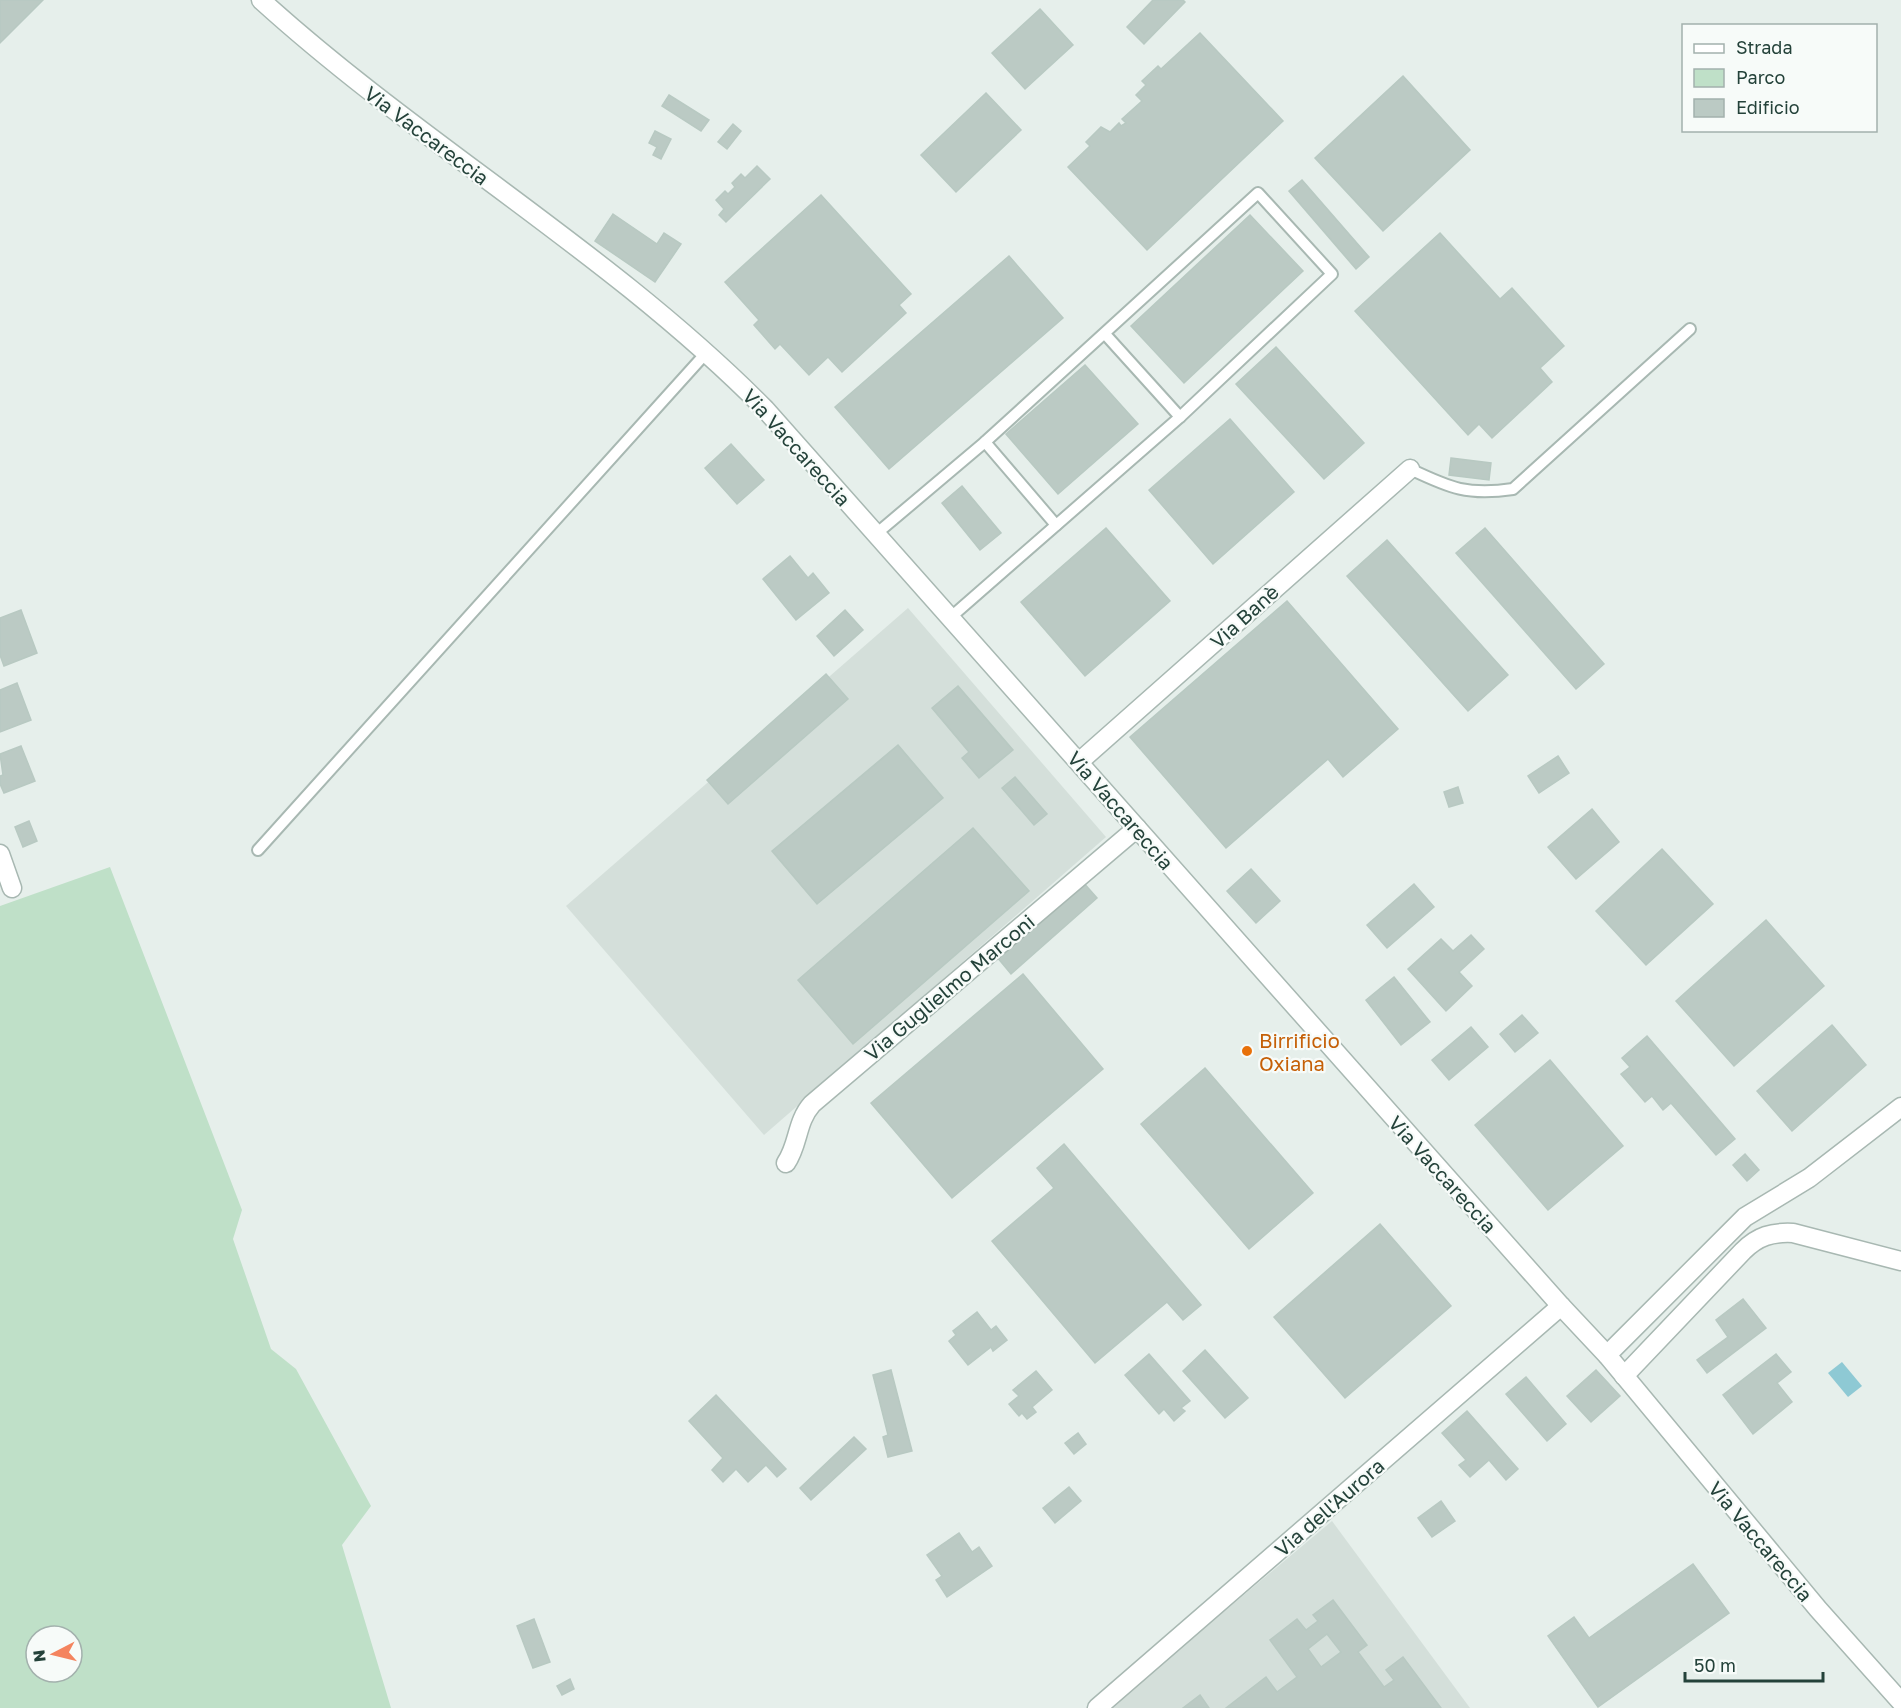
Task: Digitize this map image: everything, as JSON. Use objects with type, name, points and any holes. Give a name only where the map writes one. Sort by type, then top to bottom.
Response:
[{"type":"street","name":"Via Vaccareccia","points":[[261,0],[367,90],[596,261],[706,353],[772,417],[1607,1355],[1818,1609],[1901,1702]]},
{"type":"street","name":"Via Banè","points":[[1079,762],[1410,469]]},
{"type":"street","name":"Via Guglielmo Marconi","points":[[786,1163],[792,1152],[800,1121],[812,1104],[1137,828]]},
{"type":"street","points":[[0,854],[12,888]]},
{"type":"street","points":[[1607,1355],[1745,1217],[1809,1178],[1901,1107]]},
{"type":"street","points":[[1624,1376],[1743,1251],[1761,1237],[1777,1233],[1800,1234],[1901,1261]]},
{"type":"street","name":"Via dell'Aurora","points":[[1097,1708],[1561,1306]]},
{"type":"lane","points":[[876,534],[985,442],[1258,193],[1332,274],[1180,417],[951,617]]},
{"type":"lane","points":[[1410,469],[1442,484],[1482,494],[1513,489],[1690,329]]},
{"type":"lane","points":[[1105,334],[1180,417]]},
{"type":"lane","points":[[258,850],[706,353]]},
{"type":"lane","points":[[985,442],[1056,525]]},
{"type":"shaded area","points":[[908,608],[1106,837],[764,1135],[566,906]]},
{"type":"shaded area","points":[[1332,1521],[1470,1708],[1109,1708]]},
{"type":"green space","points":[[110,867],[242,1210],[233,1239],[271,1349],[296,1369],[371,1506],[342,1545],[391,1708],[0,1708],[0,906]]},
{"type":"water","points":[[1842,1362],[1862,1386],[1848,1397],[1828,1373]]},
{"type":"building","points":[[0,0],[43,0],[0,43]]},
{"type":"building","points":[[1153,0],[1183,0],[1185,2],[1144,44],[1127,27]]},
{"type":"building","points":[[1040,9],[1073,45],[1025,89],[992,53]]},
{"type":"building","points":[[1200,33],[1283,121],[1147,250],[1068,167],[1090,146],[1086,142],[1101,127],[1110,132],[1119,123],[1121,126],[1126,123],[1122,119],[1142,101],[1136,95],[1146,85],[1142,81],[1158,66],[1161,69]]},
{"type":"building","points":[[1403,76],[1470,150],[1383,231],[1315,158]]},
{"type":"building","points":[[986,93],[1021,130],[956,192],[921,155]]},
{"type":"building","points":[[669,95],[709,120],[701,131],[662,106]]},
{"type":"building","points":[[733,124],[741,131],[727,149],[718,142]]},
{"type":"building","points":[[655,131],[671,139],[661,159],[653,155],[657,147],[649,143]]},
{"type":"building","points":[[757,166],[770,179],[726,222],[719,215],[724,209],[716,200],[725,191],[728,194],[735,187],[732,183],[741,174],[745,178]]},
{"type":"building","points":[[1302,180],[1369,257],[1356,269],[1289,191]]},
{"type":"building","points":[[821,195],[911,294],[899,305],[906,313],[842,372],[828,357],[809,375],[780,344],[775,349],[754,325],[759,320],[725,282]]},
{"type":"building","points":[[613,214],[657,244],[664,233],[681,244],[655,282],[595,241]]},
{"type":"building","points":[[1250,215],[1303,271],[1184,383],[1131,326]]},
{"type":"building","points":[[1440,233],[1500,299],[1512,288],[1564,346],[1540,368],[1552,382],[1492,438],[1479,424],[1468,435],[1355,311]]},
{"type":"building","points":[[1009,256],[1063,318],[889,469],[835,407]]},
{"type":"building","points":[[1276,347],[1364,443],[1324,479],[1236,384]]},
{"type":"building","points":[[1085,365],[1138,424],[1058,494],[1006,434]]},
{"type":"building","points":[[1230,419],[1294,492],[1213,564],[1149,490]]},
{"type":"building","points":[[731,444],[764,480],[737,504],[705,468]]},
{"type":"building","points":[[1451,458],[1491,463],[1489,480],[1449,475]]},
{"type":"building","points":[[962,486],[1001,533],[980,550],[942,503]]},
{"type":"building","points":[[1106,528],[1170,601],[1085,676],[1021,602]]},
{"type":"building","points":[[1485,528],[1604,664],[1576,689],[1456,553]]},
{"type":"building","points":[[1387,540],[1508,675],[1468,711],[1347,576]]},
{"type":"building","points":[[790,556],[808,578],[813,573],[829,593],[796,620],[763,579]]},
{"type":"building","points":[[1287,601],[1398,729],[1343,777],[1328,759],[1226,848],[1130,737]]},
{"type":"building","points":[[21,610],[37,653],[4,666],[0,655],[0,618]]},
{"type":"building","points":[[845,610],[863,630],[834,656],[817,636]]},
{"type":"building","points":[[826,674],[848,699],[728,804],[707,780]]},
{"type":"building","points":[[17,683],[31,720],[0,732],[0,690]]},
{"type":"building","points":[[958,686],[1013,750],[979,778],[962,758],[969,752],[932,708]]},
{"type":"building","points":[[898,745],[943,798],[817,904],[772,851]]},
{"type":"building","points":[[21,746],[35,781],[4,793],[0,784],[0,776],[3,775],[0,754]]},
{"type":"building","points":[[1558,756],[1569,773],[1539,793],[1528,776]]},
{"type":"building","points":[[1015,777],[1047,814],[1034,825],[1002,788]]},
{"type":"building","points":[[1458,787],[1463,803],[1449,807],[1444,792]]},
{"type":"building","points":[[1592,809],[1619,842],[1576,879],[1548,847]]},
{"type":"building","points":[[29,821],[37,841],[23,847],[15,827]]},
{"type":"building","points":[[973,828],[1029,891],[853,1044],[798,980]]},
{"type":"building","points":[[1662,849],[1713,904],[1646,965],[1596,911]]},
{"type":"building","points":[[1251,869],[1280,901],[1256,923],[1227,891]]},
{"type":"building","points":[[1082,881],[1097,898],[1011,974],[997,957]]},
{"type":"building","points":[[1414,884],[1434,907],[1387,948],[1367,925]]},
{"type":"building","points":[[1766,920],[1824,986],[1734,1066],[1676,1001]]},
{"type":"building","points":[[1471,935],[1484,949],[1459,972],[1472,986],[1446,1011],[1408,969],[1441,939],[1453,951]]},
{"type":"building","points":[[1023,974],[1103,1069],[952,1198],[871,1103]]},
{"type":"building","points":[[1394,977],[1430,1022],[1401,1045],[1366,1000]]},
{"type":"building","points":[[1522,1015],[1538,1033],[1515,1052],[1500,1034]]},
{"type":"building","points":[[1832,1025],[1866,1065],[1792,1131],[1757,1091]]},
{"type":"building","points":[[1471,1027],[1488,1047],[1449,1080],[1432,1060]]},
{"type":"building","points":[[1647,1036],[1735,1139],[1716,1155],[1671,1103],[1663,1110],[1652,1096],[1645,1102],[1621,1074],[1630,1067],[1622,1058]]},
{"type":"building","points":[[1550,1060],[1623,1146],[1548,1210],[1475,1125]]},
{"type":"building","points":[[1205,1068],[1313,1193],[1249,1249],[1141,1124]]},
{"type":"building","points":[[1064,1144],[1201,1305],[1183,1320],[1167,1302],[1095,1363],[992,1241],[1054,1188],[1037,1168]]},
{"type":"building","points":[[1745,1154],[1759,1170],[1747,1181],[1733,1165]]},
{"type":"building","points":[[1380,1224],[1451,1306],[1345,1398],[1274,1317]]},
{"type":"building","points":[[1743,1299],[1766,1328],[1707,1373],[1697,1360],[1728,1337],[1716,1320]]},
{"type":"building","points":[[977,1312],[991,1330],[996,1326],[1007,1340],[993,1351],[991,1347],[968,1365],[949,1341],[956,1335],[953,1331]]},
{"type":"building","points":[[1205,1350],[1248,1398],[1225,1418],[1183,1371]]},
{"type":"building","points":[[1149,1354],[1190,1401],[1181,1408],[1185,1411],[1174,1421],[1164,1409],[1159,1414],[1125,1375]]},
{"type":"building","points":[[1776,1354],[1791,1372],[1777,1383],[1792,1402],[1753,1434],[1723,1395]]},
{"type":"building","points":[[891,1370],[912,1451],[888,1457],[883,1437],[888,1435],[873,1375]]},
{"type":"building","points":[[1596,1370],[1620,1396],[1591,1422],[1567,1396]]},
{"type":"building","points":[[1036,1371],[1052,1390],[1032,1407],[1036,1412],[1027,1419],[1022,1413],[1019,1416],[1009,1404],[1019,1396],[1013,1390]]},
{"type":"building","points":[[1526,1377],[1566,1424],[1547,1441],[1506,1394]]},
{"type":"building","points":[[716,1395],[786,1469],[777,1477],[766,1465],[748,1482],[736,1469],[723,1482],[712,1470],[723,1458],[689,1421]]},
{"type":"building","points":[[1467,1411],[1518,1469],[1506,1480],[1489,1460],[1470,1477],[1459,1465],[1466,1460],[1442,1433]]},
{"type":"building","points":[[1078,1433],[1086,1444],[1074,1454],[1065,1443]]},
{"type":"building","points":[[854,1437],[866,1449],[811,1500],[800,1488]]},
{"type":"building","points":[[1069,1487],[1081,1501],[1055,1523],[1043,1508]]},
{"type":"building","points":[[1441,1501],[1455,1521],[1432,1537],[1418,1518]]},
{"type":"building","points":[[959,1533],[972,1552],[979,1547],[992,1566],[947,1597],[936,1580],[942,1576],[927,1555]]},
{"type":"building","points":[[1693,1564],[1729,1613],[1598,1707],[1548,1636],[1574,1617],[1589,1638]]},
{"type":"building","points":[[1333,1600],[1367,1645],[1358,1652],[1384,1687],[1394,1680],[1386,1670],[1403,1657],[1441,1708],[1226,1708],[1266,1677],[1277,1692],[1297,1677],[1270,1640],[1297,1619],[1306,1630],[1318,1621],[1313,1615]],"holes":[[[1327,1634],[1341,1652],[1321,1667],[1308,1649]]]},
{"type":"building","points":[[534,1619],[550,1662],[533,1668],[517,1626]]},
{"type":"building","points":[[570,1679],[574,1689],[562,1695],[557,1686]]},
{"type":"building","points":[[1200,1695],[1209,1708],[1183,1708]]},
{"type":"place","name":"Birrificio Oxiana","points":[[1247,1051]]}]
